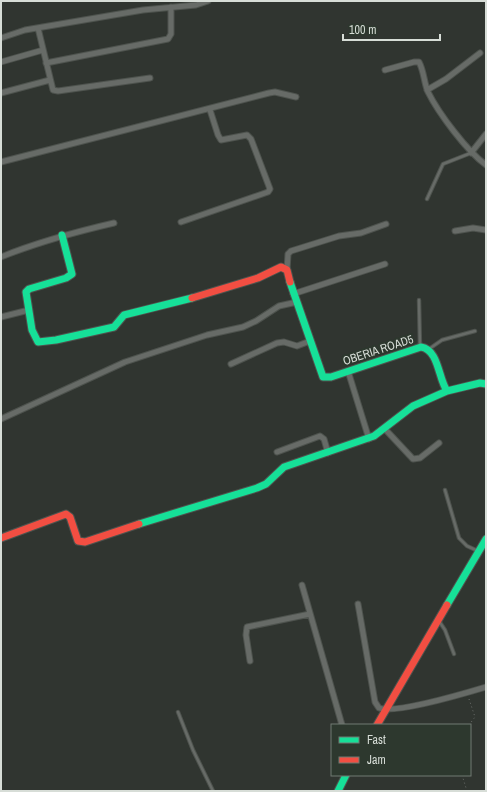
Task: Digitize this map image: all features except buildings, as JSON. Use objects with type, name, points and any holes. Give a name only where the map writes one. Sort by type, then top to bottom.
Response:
[{"type":"street","points":[[1,38],[18,31],[127,12],[196,5],[208,1]]},
{"type":"street","points":[[46,63],[168,39],[171,34],[171,7]]},
{"type":"street","points":[[38,28],[53,90],[58,91],[150,78]]},
{"type":"street","points":[[1,62],[43,50]]},
{"type":"street","points":[[427,90],[446,79],[480,53]]},
{"type":"street","points":[[385,70],[419,62],[427,90],[440,112],[471,153],[486,165]]},
{"type":"street","points":[[1,93],[50,80]]},
{"type":"street","points":[[1,162],[210,110],[269,93],[275,92],[296,97]]},
{"type":"street","points":[[181,222],[268,192],[270,189],[251,139],[247,135],[221,140],[210,110]]},
{"type":"street","points":[[471,153],[486,134]]},
{"type":"street","points":[[1,257],[62,235],[114,223]]},
{"type":"street","points":[[231,364],[277,343],[284,342],[297,346],[310,341],[293,294],[287,270],[288,254],[291,251],[339,236],[361,233],[386,224]]},
{"type":"street","points":[[455,230],[473,228],[486,230]]},
{"type":"street","points":[[62,235],[72,274],[66,278],[27,290],[34,338],[38,342],[45,342],[114,327],[124,315],[218,291],[240,282],[258,278],[277,268],[285,268],[287,270]]},
{"type":"street","points":[[293,294],[385,264]]},
{"type":"street","points":[[1,418],[125,362],[206,335],[242,327],[256,321],[279,306],[297,302]]},
{"type":"street","points":[[1,317],[29,310]]},
{"type":"street","name":"OBERIA ROAD5","points":[[310,341],[323,377],[331,377],[348,372],[420,347],[428,349],[434,356],[442,384],[447,391]]},
{"type":"street","points":[[348,372],[369,438]]},
{"type":"street","points":[[1,538],[66,514],[70,517],[78,541],[85,542],[181,510],[257,488],[266,484],[280,469],[369,438],[413,406],[447,391],[480,383],[486,384]]},
{"type":"street","points":[[384,428],[413,459],[420,458],[439,443]]},
{"type":"street","points":[[277,452],[320,436],[324,439],[328,453]]},
{"type":"street","points":[[378,724],[486,539]]},
{"type":"street","points":[[302,585],[342,724]]},
{"type":"street","points":[[358,604],[375,702],[379,708],[386,709],[414,705],[467,693],[486,687]]},
{"type":"street","points":[[250,661],[246,635],[247,627],[310,614]]},
{"type":"street","points":[[338,791],[346,776]]},
{"type":"lane","points":[[427,199],[443,164],[471,153]]},
{"type":"lane","points":[[419,300],[420,347]]},
{"type":"lane","points":[[428,349],[442,340],[475,331]]},
{"type":"lane","points":[[445,490],[459,538],[467,546],[478,551]]},
{"type":"lane","points":[[439,620],[445,630],[454,654]]},
{"type":"lane","points":[[178,712],[193,750],[213,791]]},
{"type":"path","points":[[467,693],[475,717],[470,724]]},
{"type":"path","points":[[462,776],[467,791]]},
{"type":"traffic: fast","points":[[62,235],[72,274],[66,278],[29,289],[26,292],[32,330],[38,342],[56,340],[114,327],[124,315],[192,298]]},
{"type":"traffic: fast","points":[[290,282],[323,377],[331,377],[421,347],[427,349],[435,359],[447,391],[480,383],[486,384]]},
{"type":"traffic: fast","points":[[139,524],[257,488],[266,484],[284,467],[374,436],[413,406],[447,391]]},
{"type":"traffic: fast","points":[[447,605],[486,539]]},
{"type":"traffic: fast","points":[[338,791],[346,776]]},
{"type":"traffic: jam","points":[[192,298],[258,278],[281,267],[287,270],[290,282]]},
{"type":"traffic: jam","points":[[1,538],[66,514],[70,517],[78,541],[85,542],[139,524]]},
{"type":"traffic: jam","points":[[378,724],[447,605]]}]
